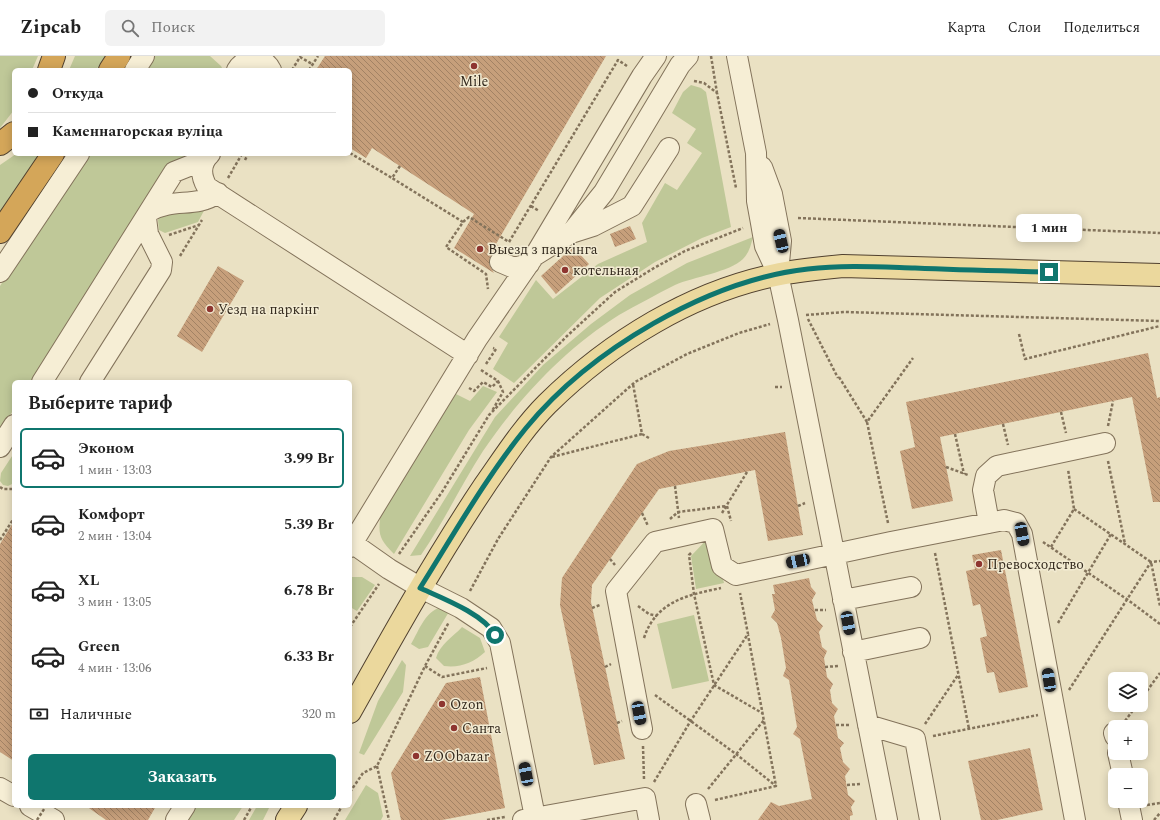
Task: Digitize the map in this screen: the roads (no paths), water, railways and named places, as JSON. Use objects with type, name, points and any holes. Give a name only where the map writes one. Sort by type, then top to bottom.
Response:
[{"type":"highway","points":[[50,68],[54,56]]},
{"type":"highway","points":[[111,68],[119,56]]},
{"type":"highway","points":[[0,144],[12,135]]},
{"type":"highway","points":[[0,232],[52,156]]},
{"type":"main road","points":[[352,708],[420,588],[470,508],[526,428],[546,405],[566,386],[639,331],[674,312],[718,292],[778,274],[806,269],[843,266],[1160,275]]},
{"type":"main road","points":[[287,820],[295,808]]},
{"type":"lane","points":[[136,68],[144,56]]},
{"type":"lane","points":[[352,543],[468,355],[532,260],[642,76],[656,56]]},
{"type":"lane","points":[[500,262],[514,268],[532,260],[571,233],[604,192],[680,65],[688,56]]},
{"type":"lane","points":[[737,56],[756,153],[757,201],[765,246],[797,318],[834,553],[887,820]]},
{"type":"lane","points":[[571,233],[593,226],[632,206],[669,148]]},
{"type":"lane","points":[[0,272],[78,156]]},
{"type":"lane","points":[[207,157],[201,177],[207,187],[468,355]]},
{"type":"lane","points":[[43,380],[174,172],[207,157]]},
{"type":"lane","points":[[604,192],[604,204],[609,210],[621,212]]},
{"type":"lane","points":[[148,215],[169,203],[198,203],[218,193]]},
{"type":"lane","points":[[91,380],[161,270],[162,262],[148,234],[148,215]]},
{"type":"lane","points":[[0,447],[12,428]]},
{"type":"lane","points":[[989,523],[983,490],[986,476],[996,466],[1105,443]]},
{"type":"lane","points":[[642,729],[616,591],[655,542],[713,529],[722,566],[737,580],[834,553],[1004,520],[1016,523],[1022,534],[1075,820]]},
{"type":"lane","points":[[352,546],[420,588],[461,608],[491,628],[500,643],[529,819],[645,798],[649,820]]},
{"type":"lane","points":[[843,600],[911,587]]},
{"type":"lane","points":[[853,652],[920,638]]},
{"type":"lane","points":[[868,725],[915,739],[930,820]]},
{"type":"lane","points":[[0,788],[12,795]]},
{"type":"lane","points":[[33,808],[54,820]]},
{"type":"lane","points":[[176,820],[184,808]]},
{"type":"lane","points":[[1129,808],[1132,820]]},
{"type":"place","name":"Mile","points":[[474,66]]},
{"type":"place","name":"Выезд з паркінга","points":[[480,249]]},
{"type":"place","name":"котельная","points":[[565,270]]},
{"type":"place","name":"Уезд на паркінг","points":[[210,309]]},
{"type":"place","name":"Превосходство","points":[[979,564]]},
{"type":"place","name":"Ozon","points":[[442,704]]},
{"type":"place","name":"Санта","points":[[454,728]]},
{"type":"place","name":"ZOObazar","points":[[416,756]]}]
